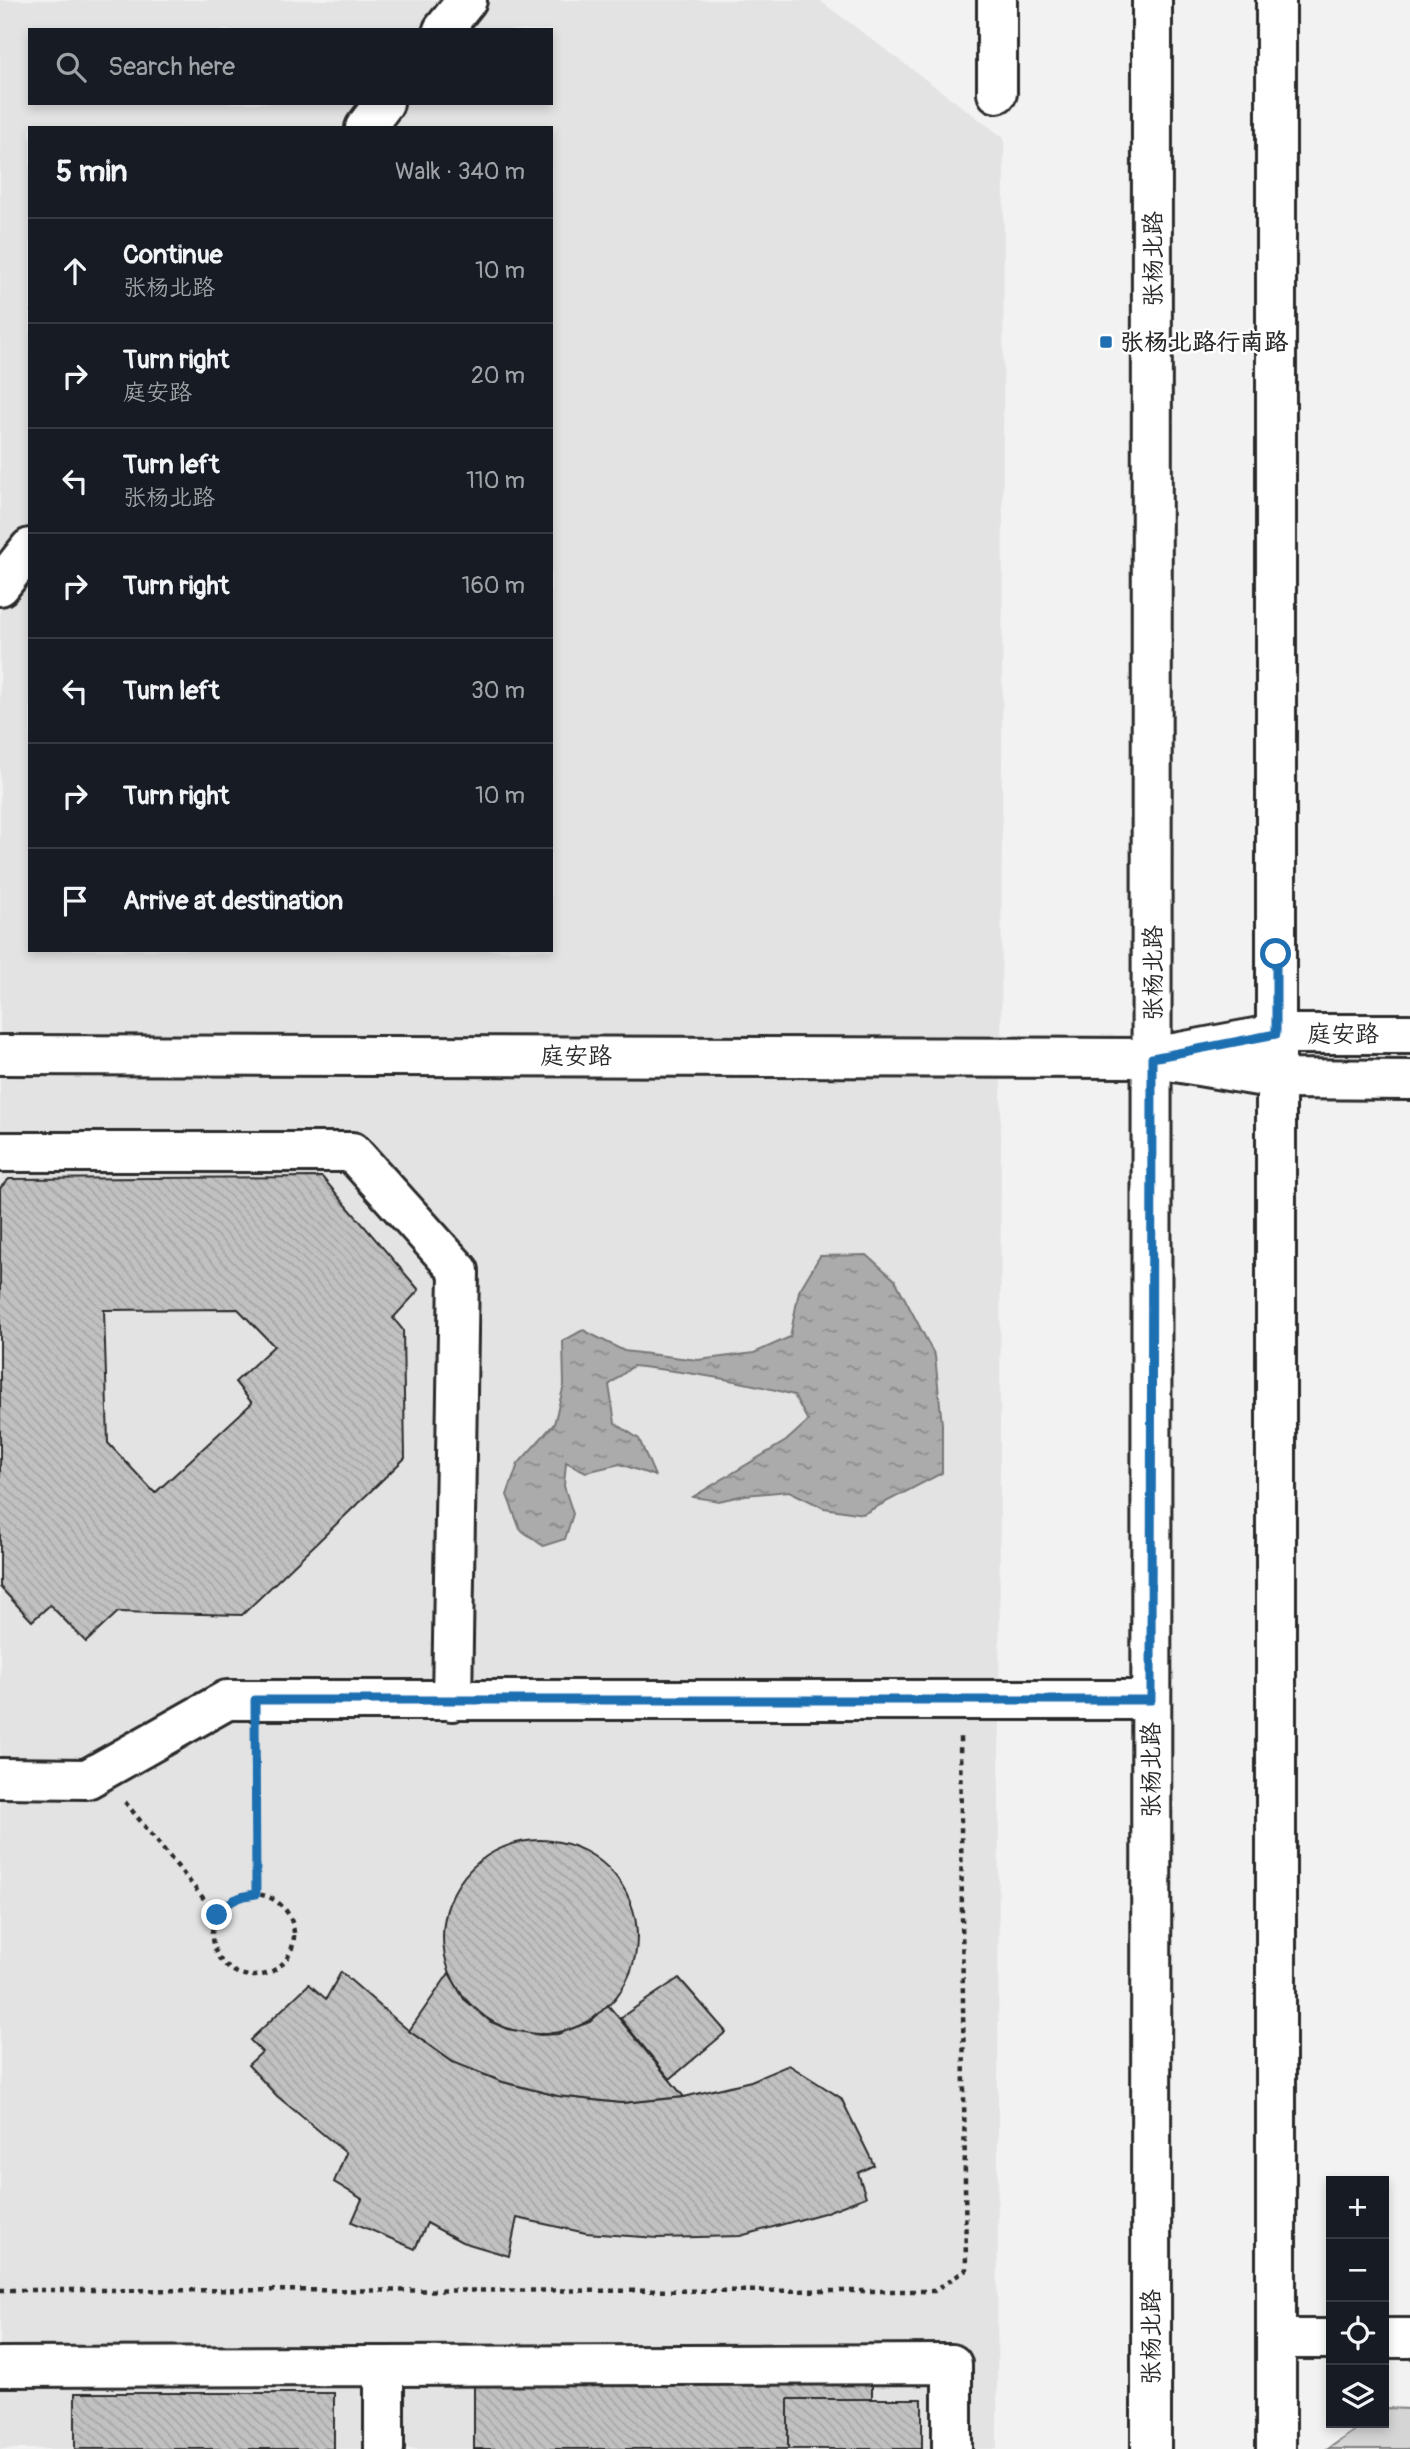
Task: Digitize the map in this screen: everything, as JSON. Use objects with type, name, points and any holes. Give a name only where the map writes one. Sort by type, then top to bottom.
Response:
[{"type":"main road","points":[[445,28],[467,0]]},
{"type":"main road","points":[[996,0],[997,93]]},
{"type":"main road","name":"张杨北路","points":[[1151,2449],[1152,0]]},
{"type":"main road","points":[[1276,0],[1276,2449]]},
{"type":"main road","points":[[367,126],[382,105]]},
{"type":"main road","points":[[0,586],[28,551]]},
{"type":"main road","name":"庭安路","points":[[1152,1058],[1276,1034],[1410,1034]]},
{"type":"main road","name":"庭安路","points":[[0,1055],[1152,1058],[1276,1079],[1410,1080]]},
{"type":"main road","points":[[0,1152],[352,1152],[459,1271],[452,1700]]},
{"type":"main road","points":[[0,1778],[87,1779],[227,1700],[1151,1700]]},
{"type":"main road","points":[[1389,2338],[1410,2337]]},
{"type":"main road","points":[[1276,2339],[1326,2339]]},
{"type":"main road","points":[[0,2367],[952,2364],[952,2449]]},
{"type":"main road","points":[[384,2365],[384,2449]]},
{"type":"path","points":[[255,1700],[256,1894]]},
{"type":"path","points":[[0,2290],[934,2291],[965,2270],[960,1701]]},
{"type":"path","points":[[100,1771],[217,1915]]},
{"type":"path","points":[[256,1894],[282,1905],[290,1917],[295,1936],[292,1950],[275,1970],[261,1975],[244,1975],[224,1964],[216,1952],[212,1927],[217,1915],[228,1903],[241,1896],[256,1894]]},
{"type":"shaded area","points":[[0,0],[819,0],[1004,138],[997,2449],[0,2449]]},
{"type":"shaded area","points":[[1389,2408],[1410,2409],[1410,2449],[1328,2449],[1358,2428],[1389,2428]]},
{"type":"water","points":[[867,1255],[895,1280],[935,1356],[942,1424],[942,1473],[863,1514],[824,1508],[789,1491],[745,1495],[719,1501],[693,1497],[786,1441],[808,1421],[794,1395],[714,1377],[633,1366],[609,1385],[615,1423],[639,1439],[655,1476],[620,1464],[586,1472],[566,1462],[564,1486],[573,1514],[565,1539],[543,1546],[520,1529],[507,1495],[518,1464],[554,1424],[564,1385],[563,1341],[583,1330],[624,1351],[698,1360],[754,1353],[790,1337],[799,1291],[820,1256]]},
{"type":"building","points":[[322,1177],[419,1290],[393,1318],[403,1330],[405,1458],[242,1615],[118,1612],[86,1642],[50,1605],[32,1621],[0,1587],[0,1188],[9,1179]],"holes":[[[238,1309],[274,1346],[235,1382],[252,1403],[155,1493],[108,1443],[104,1310]]]},
{"type":"building","points":[[540,1840],[577,1847],[609,1868],[630,1900],[637,1937],[630,1974],[609,2006],[577,2027],[540,2034],[503,2027],[471,2006],[450,1974],[443,1937],[450,1900],[471,1868],[503,1847]]},
{"type":"building","points":[[341,1972],[409,2031],[453,2062],[503,2082],[558,2096],[621,2103],[684,2097],[751,2081],[789,2065],[841,2098],[874,2165],[858,2173],[866,2197],[824,2213],[740,2236],[658,2238],[586,2233],[517,2218],[509,2256],[462,2242],[427,2223],[415,2249],[352,2222],[362,2199],[334,2182],[346,2153],[277,2096],[248,2065],[262,2052],[250,2040],[309,1984],[326,1999]]},
{"type":"building","points":[[449,1973],[464,1999],[491,2022],[507,2029],[540,2035],[558,2034],[590,2022],[608,2005],[684,2097],[621,2103],[558,2096],[503,2082],[453,2062],[409,2031]]},
{"type":"building","points":[[679,1978],[726,2032],[670,2079],[620,2018]]},
{"type":"building","points":[[474,2369],[872,2369],[872,2399],[788,2399],[788,2449],[474,2449]]},
{"type":"building","points":[[75,2393],[334,2393],[334,2449],[75,2449]]},
{"type":"building","points":[[788,2399],[922,2399],[922,2449],[788,2449]]},
{"type":"place","name":"张杨北路行南路","points":[[1106,342]]},
{"type":"route","points":[[217,1915],[228,1903],[241,1896],[256,1894],[255,1700],[1151,1700],[1152,1058],[1276,1034],[1276,954]]}]
